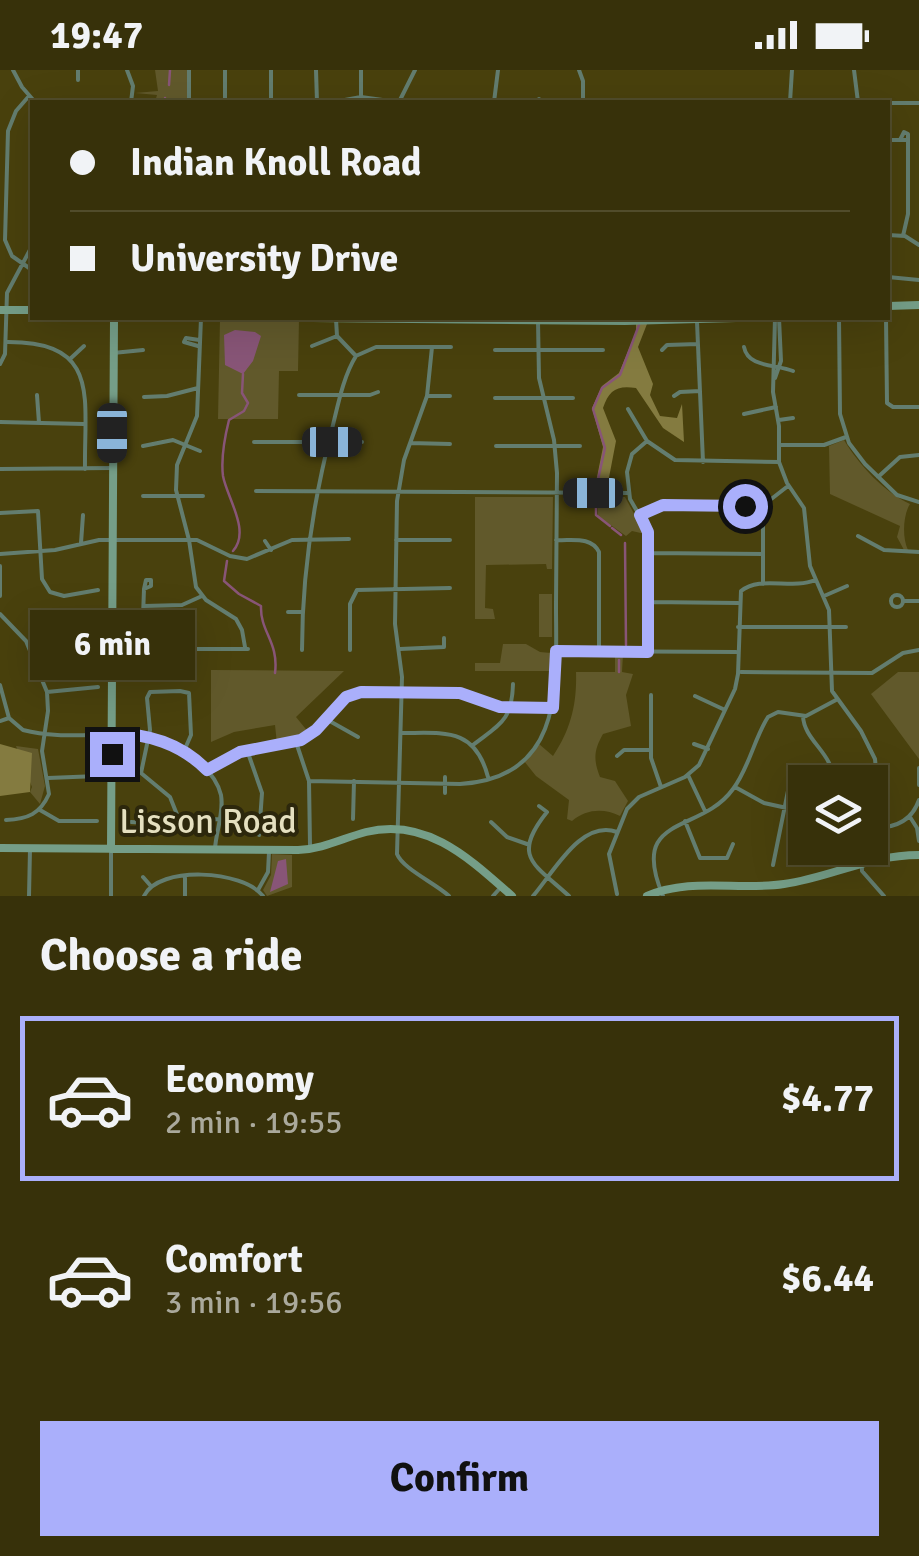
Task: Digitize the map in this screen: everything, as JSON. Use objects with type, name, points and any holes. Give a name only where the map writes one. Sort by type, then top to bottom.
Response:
[{"type":"street","points":[[14,70],[33,100]]},
{"type":"street","points":[[78,70],[78,80]]},
{"type":"street","points":[[127,70],[133,86],[131,100]]},
{"type":"street","points":[[189,70],[189,100]]},
{"type":"street","points":[[225,70],[225,100]]},
{"type":"street","points":[[270,70],[271,100]]},
{"type":"street","points":[[316,70],[316,100]]},
{"type":"street","points":[[360,70],[361,100]]},
{"type":"street","points":[[399,100],[415,70]]},
{"type":"street","points":[[494,100],[498,70]]},
{"type":"street","points":[[580,70],[583,100]]},
{"type":"street","points":[[790,100],[792,70]]},
{"type":"street","points":[[854,70],[858,100]]},
{"type":"street","points":[[29,96],[11,121],[5,240],[9,253],[30,269]]},
{"type":"street","points":[[890,103],[919,104]]},
{"type":"street","points":[[890,140],[908,140],[908,214],[903,236]]},
{"type":"street","points":[[890,235],[903,236],[919,245]]},
{"type":"street","points":[[0,364],[5,354],[3,312],[7,293],[30,250]]},
{"type":"street","points":[[890,276],[919,280]]},
{"type":"street","points":[[890,308],[919,308]]},
{"type":"street","points":[[3,312],[30,312]]},
{"type":"street","points":[[110,896],[114,320]]},
{"type":"street","points":[[144,589],[142,650],[246,648],[236,618],[202,596],[195,583],[177,496],[175,472],[196,416],[201,320]]},
{"type":"street","points":[[336,320],[337,336],[356,356]]},
{"type":"street","points":[[309,781],[400,783],[488,779],[510,770],[531,752],[544,733],[553,708],[557,492],[555,446],[543,399],[538,320]]},
{"type":"street","points":[[697,320],[703,462]]},
{"type":"street","points":[[777,320],[778,366],[773,395],[779,420],[779,462],[788,486],[806,514],[808,559],[824,596],[830,627],[830,673],[836,700],[856,725],[875,765]]},
{"type":"street","points":[[839,320],[839,408],[846,437],[878,478],[902,498],[919,502]]},
{"type":"street","points":[[886,320],[887,401],[891,407],[919,407]]},
{"type":"street","points":[[312,346],[337,336]]},
{"type":"street","points":[[6,342],[42,343],[70,359],[82,382],[84,469]]},
{"type":"street","points":[[662,350],[667,345],[698,344]]},
{"type":"street","points":[[70,359],[84,346]]},
{"type":"street","points":[[744,346],[750,360],[793,372]]},
{"type":"street","points":[[302,650],[302,612],[318,491],[341,395],[356,356],[376,347],[451,347]]},
{"type":"street","points":[[432,347],[427,396],[409,444],[398,492],[396,631],[402,733],[397,854],[401,863],[450,896]]},
{"type":"street","points":[[113,354],[144,350]]},
{"type":"street","points":[[495,350],[603,350]]},
{"type":"street","points":[[144,397],[170,396],[198,388]]},
{"type":"street","points":[[674,396],[700,391]]},
{"type":"street","points":[[299,395],[378,392]]},
{"type":"street","points":[[36,395],[39,424]]},
{"type":"street","points":[[427,396],[450,396]]},
{"type":"street","points":[[496,398],[573,398]]},
{"type":"street","points":[[628,408],[647,441],[668,458],[779,462]]},
{"type":"street","points":[[744,414],[776,408]]},
{"type":"street","points":[[779,420],[794,418]]},
{"type":"street","points":[[0,422],[84,424]]},
{"type":"street","points":[[780,445],[824,445],[846,437]]},
{"type":"street","points":[[143,446],[161,440],[186,443],[200,451]]},
{"type":"street","points":[[647,441],[628,460],[628,493],[648,528],[648,652]]},
{"type":"street","points":[[254,442],[362,442]]},
{"type":"street","points":[[409,444],[450,444]]},
{"type":"street","points":[[496,446],[580,446]]},
{"type":"street","points":[[878,478],[900,457],[919,455]]},
{"type":"street","points":[[0,469],[112,468]]},
{"type":"street","points":[[756,511],[788,486]]},
{"type":"street","points":[[256,490],[628,493]]},
{"type":"street","points":[[797,496],[804,492]]},
{"type":"street","points":[[143,496],[204,496]]},
{"type":"street","points":[[640,515],[663,505],[742,505],[756,511],[762,522],[762,584]]},
{"type":"street","points":[[0,513],[38,511],[42,578],[50,592],[64,596],[98,590]]},
{"type":"street","points":[[81,543],[83,515]]},
{"type":"street","points":[[858,536],[884,550],[919,552]]},
{"type":"street","points":[[0,554],[112,540],[189,540],[207,543],[224,554],[243,559],[256,558],[292,540],[349,539]]},
{"type":"street","points":[[396,540],[450,540]]},
{"type":"street","points":[[556,540],[586,541],[599,552],[599,652]]},
{"type":"street","points":[[265,541],[272,550]]},
{"type":"street","points":[[649,553],[763,554]]},
{"type":"street","points":[[0,566],[0,596]]},
{"type":"street","points":[[617,894],[609,857],[631,804],[688,774],[701,762],[725,710],[738,672],[738,603],[743,588],[815,580]]},
{"type":"street","points":[[824,596],[847,586]]},
{"type":"street","points":[[350,650],[352,589],[450,588]]},
{"type":"street","points":[[143,606],[182,606],[202,596]]},
{"type":"street","points":[[903,601],[919,601]]},
{"type":"street","points":[[648,602],[738,603]]},
{"type":"street","points":[[288,612],[302,612]]},
{"type":"street","points":[[0,614],[22,633],[47,692],[48,711],[42,752],[49,794],[40,810],[26,818],[6,820]]},
{"type":"street","points":[[738,627],[846,627]]},
{"type":"street","points":[[400,648],[444,647],[444,638]]},
{"type":"street","points":[[32,654],[54,644],[97,639]]},
{"type":"street","points":[[738,672],[874,672],[900,654],[919,650]]},
{"type":"street","points":[[556,651],[738,652]]},
{"type":"street","points":[[473,745],[506,718],[512,708],[513,684]]},
{"type":"street","points":[[0,686],[10,718],[23,730],[149,736],[184,752],[207,770],[220,791],[215,850]]},
{"type":"street","points":[[47,692],[98,688]]},
{"type":"street","points":[[180,822],[166,792],[142,774],[149,736],[146,692],[191,692],[191,735],[184,752]]},
{"type":"street","points":[[207,770],[230,755],[296,742],[313,732],[354,693],[472,694],[493,706],[553,708]]},
{"type":"street","points":[[651,695],[650,750],[661,787]]},
{"type":"street","points":[[695,696],[725,710]]},
{"type":"street","points":[[662,893],[653,868],[654,849],[664,833],[706,812],[735,787],[768,717],[778,712],[804,716],[836,700]]},
{"type":"street","points":[[804,716],[806,730],[831,765]]},
{"type":"street","points":[[0,721],[10,718]]},
{"type":"street","points":[[326,719],[358,737]]},
{"type":"street","points":[[402,733],[451,734],[473,745],[488,779]]},
{"type":"street","points":[[296,742],[309,781],[310,850]]},
{"type":"street","points":[[694,744],[708,749]]},
{"type":"street","points":[[247,750],[262,793],[259,835]]},
{"type":"street","points":[[616,756],[624,750],[650,750]]},
{"type":"street","points":[[919,768],[919,785]]},
{"type":"street","points":[[688,774],[706,812]]},
{"type":"street","points":[[48,778],[98,776]]},
{"type":"street","points":[[773,866],[788,776]]},
{"type":"street","points":[[445,780],[445,793]]},
{"type":"street","points":[[353,818],[354,781]]},
{"type":"street","points":[[735,787],[758,801],[788,809]]},
{"type":"street","points":[[888,826],[910,817],[919,800]]},
{"type":"street","points":[[539,806],[547,812],[527,844],[530,860],[569,896]]},
{"type":"street","points":[[40,810],[59,822],[97,822]]},
{"type":"street","points":[[910,817],[919,840]]},
{"type":"street","points":[[131,822],[219,819]]},
{"type":"street","points":[[685,821],[697,859],[727,858],[734,844]]},
{"type":"street","points":[[491,822],[510,838],[527,844]]},
{"type":"street","name":"Lisson Road","points":[[0,848],[310,850],[370,831],[398,829],[425,833],[444,842],[512,896]]},
{"type":"street","points":[[533,896],[587,834],[602,829],[617,832]]},
{"type":"street","points":[[29,896],[30,848]]},
{"type":"street","points":[[258,890],[268,872],[268,850]]},
{"type":"street","points":[[888,859],[919,855]]},
{"type":"street","points":[[647,896],[696,885],[777,885],[851,865]]},
{"type":"street","points":[[861,865],[867,878],[883,892]]},
{"type":"street","points":[[143,877],[150,885]]},
{"type":"street","points":[[185,877],[185,896]]},
{"type":"street","points":[[144,896],[150,885],[164,878],[185,877],[236,878],[262,896]]},
{"type":"street","points":[[493,896],[501,886]]},
{"type":"street","points":[[438,896],[442,890]]},
{"type":"shaded area","points":[[155,70],[188,70],[188,100],[156,100],[157,95],[135,93],[158,91]]},
{"type":"shaded area","points":[[220,320],[299,320],[298,371],[279,371],[278,419],[218,419]]},
{"type":"shaded area","points":[[636,323],[647,324],[638,347],[653,384],[650,395],[660,416],[677,418],[682,404],[684,442],[663,428],[636,388],[615,390],[603,408],[616,441],[607,488],[595,487],[603,447],[592,408],[602,386],[619,373]]},
{"type":"shaded area","points":[[235,330],[261,336],[253,361],[243,374],[225,365],[224,335]]},
{"type":"shaded area","points":[[844,440],[873,477],[910,504],[904,527],[908,550],[904,550],[897,537],[900,526],[830,494],[829,446]]},
{"type":"shaded area","points":[[475,497],[553,497],[552,569],[547,569],[546,564],[486,565],[485,608],[493,609],[495,619],[475,619]]},
{"type":"shaded area","points":[[598,497],[625,497],[645,534],[632,531],[626,536],[598,516]]},
{"type":"shaded area","points":[[539,594],[552,594],[552,637],[539,637]]},
{"type":"shaded area","points":[[503,644],[526,644],[551,653],[552,671],[475,671],[475,663],[500,663]]},
{"type":"shaded area","points":[[615,654],[623,654],[622,672],[633,674],[626,695],[631,726],[603,734],[596,760],[600,777],[615,781],[628,801],[620,816],[595,811],[572,821],[567,819],[569,800],[536,776],[524,761],[539,744],[553,756],[572,716],[576,672],[615,672]]},
{"type":"shaded area","points":[[211,670],[344,671],[296,717],[309,733],[277,744],[275,725],[234,732],[211,742]]},
{"type":"shaded area","points":[[898,672],[919,672],[919,759],[871,694]]},
{"type":"shaded area","points":[[0,744],[32,753],[30,792],[0,796]]},
{"type":"shaded area","points":[[16,746],[38,749],[45,786],[40,804],[30,792],[32,787]]},
{"type":"shaded area","points":[[272,854],[292,855],[292,887],[267,896],[263,890],[271,875]]},
{"type":"shaded area","points":[[286,859],[288,884],[270,892],[278,861]]},
{"type":"waterway","points":[[169,85],[170,70]]},
{"type":"waterway","points":[[597,484],[605,448],[593,409],[602,388],[620,375],[639,325]]},
{"type":"waterway","points":[[233,551],[238,543],[239,524],[223,476],[223,463],[229,420],[244,411],[248,403],[242,393],[243,374]]},
{"type":"waterway","points":[[596,498],[596,515],[610,526]]},
{"type":"waterway","points":[[612,528],[621,535]]},
{"type":"waterway","points":[[625,543],[626,645]]},
{"type":"waterway","points":[[227,561],[224,581],[261,606],[276,662],[275,673]]},
{"type":"waterway","points":[[619,660],[619,672]]},
{"type":"route","points":[[112,754],[112,733],[143,735],[180,748],[207,770],[240,752],[301,740],[316,730],[346,697],[361,692],[460,693],[500,707],[553,708],[556,651],[648,652],[648,532],[640,515],[663,505],[745,506]]}]
